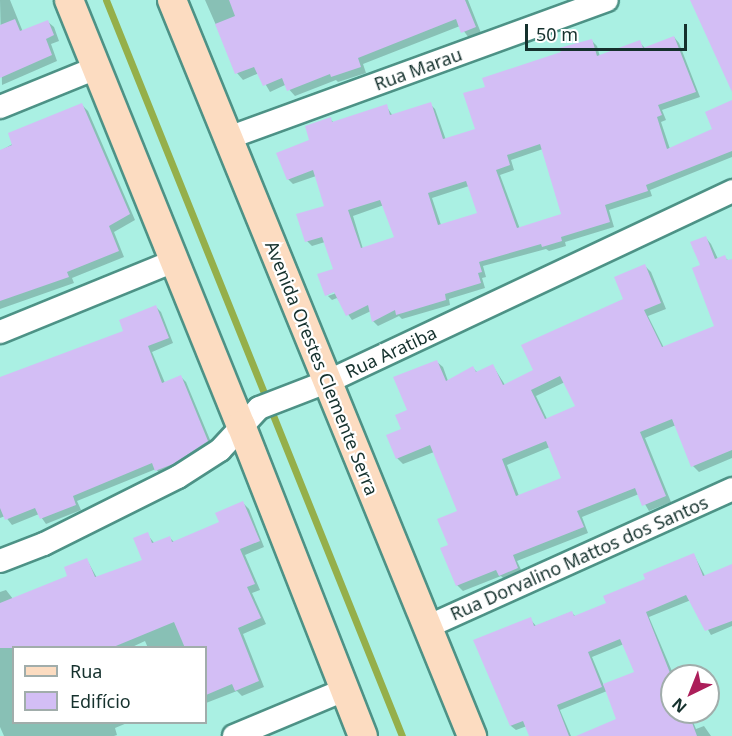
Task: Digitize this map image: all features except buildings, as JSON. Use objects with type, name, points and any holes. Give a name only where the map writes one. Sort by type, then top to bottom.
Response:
[{"type":"main road","points":[[69,0],[174,261],[250,416],[344,690],[363,736]]},
{"type":"main road","name":"Avenida Orestes Clemente Serra","points":[[172,0],[323,384],[472,736]]},
{"type":"street","name":"Rua Marau","points":[[228,138],[607,0]]},
{"type":"street","points":[[0,107],[96,68]]},
{"type":"street","name":"Rua Aratiba","points":[[0,561],[44,544],[178,477],[220,450],[250,416],[323,384],[732,191]]},
{"type":"street","points":[[0,332],[174,261]]},
{"type":"street","name":"Rua Dorvalino Mattos dos Santos","points":[[427,627],[732,489]]},
{"type":"street","points":[[234,736],[344,690]]},
{"type":"waterway","points":[[106,0],[402,736]]}]
